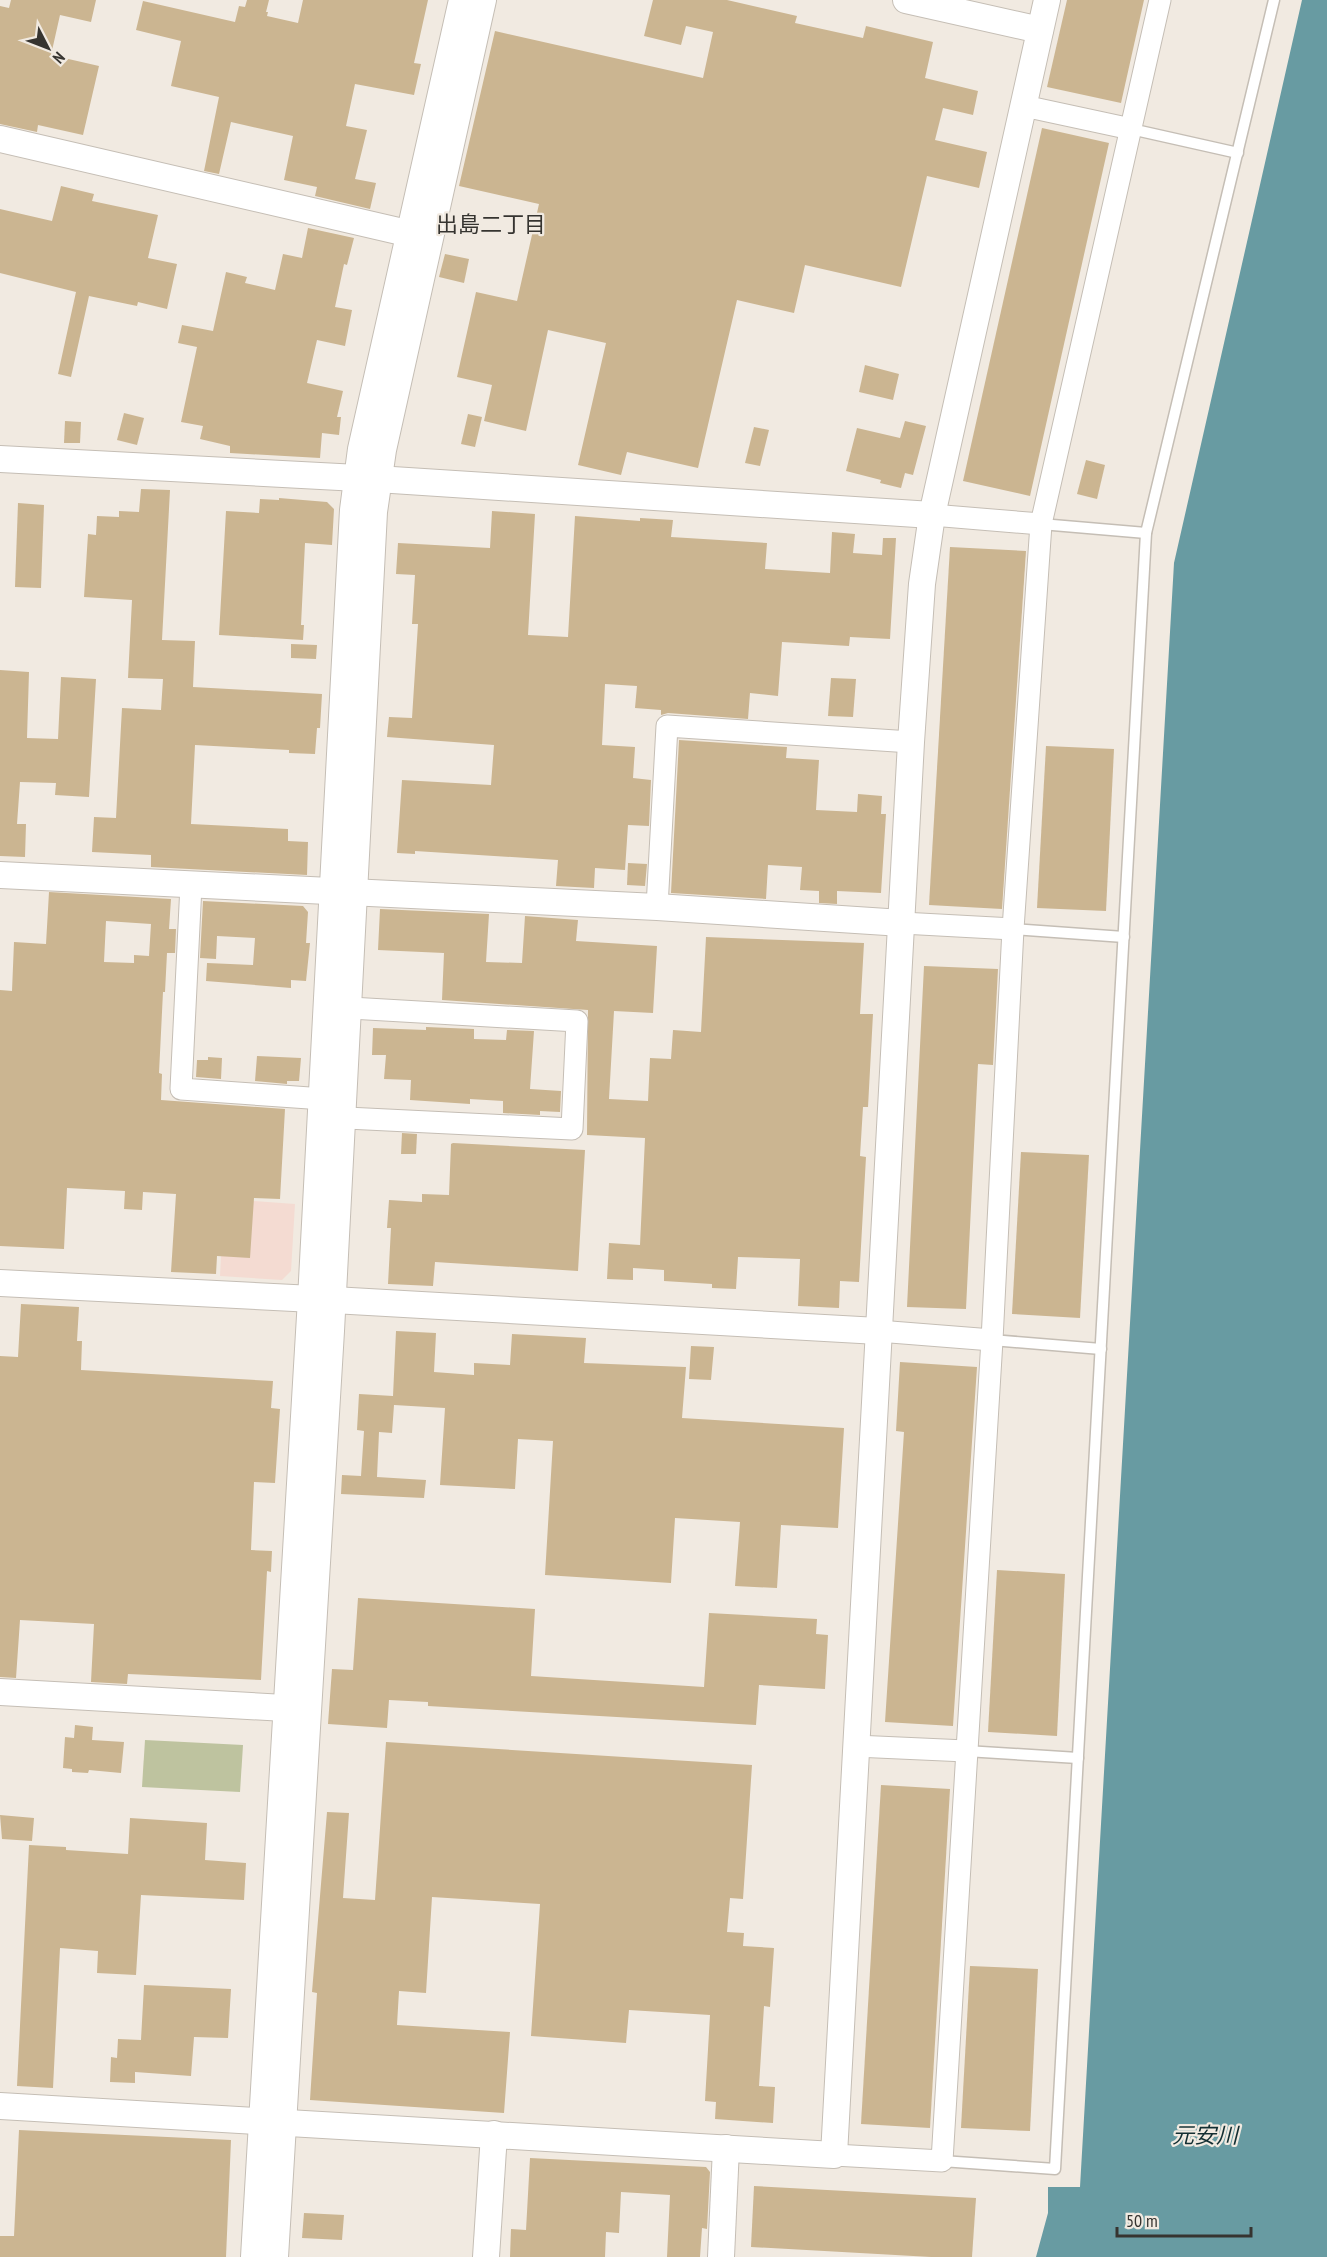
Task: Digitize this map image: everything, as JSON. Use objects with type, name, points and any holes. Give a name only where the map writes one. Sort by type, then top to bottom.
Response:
[{"type":"street","points":[[420,236],[462,0]]},
{"type":"street","points":[[254,2257],[273,2121],[299,1708],[343,892],[353,510],[367,479],[361,448],[483,0]]},
{"type":"street","points":[[906,0],[1040,30]]},
{"type":"street","points":[[834,2155],[878,1331],[922,584],[932,515],[1047,0]]},
{"type":"street","points":[[0,2106],[942,2162],[992,1340],[1013,929],[1041,524],[1160,0]]},
{"type":"street","points":[[1024,106],[1131,129]]},
{"type":"street","points":[[0,139],[420,236]]},
{"type":"street","points":[[0,459],[367,479],[1041,524]]},
{"type":"street","points":[[657,907],[667,726],[911,742]]},
{"type":"street","points":[[0,875],[657,907],[1013,929]]},
{"type":"street","points":[[191,885],[181,1089],[332,1108],[572,1129],[577,1021],[337,1007]]},
{"type":"street","points":[[0,1283],[322,1299],[878,1331],[992,1340]]},
{"type":"street","points":[[0,1692],[299,1708]]},
{"type":"street","points":[[855,1746],[966,1751]]},
{"type":"street","points":[[273,2121],[275,2257]]},
{"type":"street","points":[[486,2257],[494,2134]]},
{"type":"street","points":[[722,2257],[726,2148]]},
{"type":"lane","points":[[942,2162],[1055,2169],[1146,533],[1274,0]]},
{"type":"lane","points":[[1131,129],[1238,153]]},
{"type":"lane","points":[[1041,524],[1146,533]]},
{"type":"lane","points":[[1013,929],[1124,937]]},
{"type":"lane","points":[[992,1340],[1101,1349]]},
{"type":"lane","points":[[966,1751],[1078,1758]]},
{"type":"shaded area","points":[[224,1199],[295,1204],[291,1271],[282,1280],[220,1276]]},
{"type":"green space","points":[[145,1740],[243,1745],[240,1792],[142,1787]]},
{"type":"water","name":"元安川","points":[[1302,0],[1327,0],[1327,2257],[1036,2257],[1048,2213],[1048,2187],[1080,2187],[1174,563]]},
{"type":"building","points":[[11,0],[96,0],[91,22],[60,15],[51,55],[99,66],[83,135],[38,125],[37,132],[0,124],[0,6],[9,8]]},
{"type":"building","points":[[247,0],[269,0],[267,16],[298,23],[303,0],[428,0],[414,63],[421,64],[414,95],[355,84],[346,126],[367,130],[355,179],[376,183],[370,209],[315,196],[317,187],[284,180],[293,136],[231,122],[219,174],[204,171],[219,97],[171,86],[181,41],[136,30],[143,1],[235,22],[239,6],[245,7]]},
{"type":"building","points":[[653,0],[727,0],[797,16],[795,23],[863,38],[866,26],[933,42],[925,78],[978,91],[973,115],[943,108],[935,140],[987,152],[979,188],[927,176],[901,287],[805,265],[794,313],[737,300],[698,468],[627,452],[621,475],[578,465],[606,343],[548,330],[526,431],[484,421],[492,385],[457,377],[476,292],[517,301],[539,204],[459,186],[495,31],[703,78],[713,32],[686,26],[681,45],[644,36]]},
{"type":"building","points":[[1067,0],[1144,0],[1121,103],[1047,87]]},
{"type":"building","points":[[1042,128],[1109,143],[1030,496],[963,481]]},
{"type":"building","points":[[61,186],[94,194],[92,201],[158,215],[148,258],[177,264],[167,309],[138,302],[137,306],[89,296],[71,377],[58,374],[76,292],[0,273],[0,209],[52,221]]},
{"type":"building","points":[[308,228],[354,238],[347,265],[344,264],[335,307],[352,310],[345,346],[317,340],[307,383],[343,391],[337,417],[341,417],[339,435],[322,433],[320,458],[230,453],[230,446],[200,439],[203,426],[181,422],[197,347],[178,343],[182,325],[213,331],[226,272],[247,277],[245,283],[275,290],[283,254],[302,258]]},
{"type":"building","points":[[445,254],[469,259],[464,283],[439,277]]},
{"type":"building","points":[[865,365],[899,374],[893,400],[859,392]]},
{"type":"building","points":[[124,413],[144,418],[137,445],[117,440]]},
{"type":"building","points":[[468,414],[482,417],[475,447],[461,444]]},
{"type":"building","points":[[65,421],[81,422],[80,443],[64,443]]},
{"type":"building","points":[[905,421],[926,426],[913,475],[905,473],[901,488],[846,471],[857,428],[900,438]]},
{"type":"building","points":[[754,427],[769,430],[760,466],[745,463]]},
{"type":"building","points":[[1086,460],[1105,465],[1097,499],[1077,494]]},
{"type":"building","points":[[141,489],[170,490],[162,640],[195,641],[193,687],[322,694],[320,728],[317,728],[315,754],[289,753],[289,750],[195,745],[191,824],[288,829],[288,841],[308,842],[307,875],[151,867],[151,855],[92,852],[94,817],[116,818],[122,708],[161,710],[163,679],[128,678],[132,600],[84,597],[88,534],[96,535],[97,516],[119,517],[119,511],[139,512]]},
{"type":"building","points":[[279,498],[327,502],[334,509],[332,545],[305,543],[301,625],[304,625],[303,640],[219,635],[226,511],[259,513],[260,499],[279,500]]},
{"type":"building","points":[[18,503],[44,505],[41,588],[15,587]]},
{"type":"building","points":[[492,511],[535,514],[528,635],[568,637],[575,516],[640,521],[640,518],[673,520],[671,537],[767,543],[765,569],[830,573],[832,532],[855,534],[853,553],[882,555],[883,538],[896,538],[890,639],[850,637],[849,646],[782,642],[778,696],[750,693],[748,719],[668,713],[661,715],[661,710],[635,708],[637,686],[605,684],[602,745],[635,747],[633,778],[651,780],[649,826],[628,825],[625,870],[595,868],[594,888],[556,886],[558,860],[415,851],[415,854],[397,853],[402,780],[491,785],[494,745],[387,737],[389,717],[412,718],[418,624],[412,624],[415,575],[396,574],[398,543],[490,548]]},
{"type":"building","points":[[950,547],[1026,551],[1002,909],[929,905]]},
{"type":"building","points":[[291,644],[317,645],[316,659],[291,658]]},
{"type":"building","points":[[0,670],[29,672],[27,738],[58,739],[61,677],[96,679],[89,797],[55,795],[56,783],[20,782],[17,824],[26,824],[25,857],[0,856]]},
{"type":"building","points":[[831,678],[856,679],[853,717],[828,716]]},
{"type":"building","points":[[679,740],[787,747],[786,758],[819,760],[816,810],[857,812],[858,794],[882,796],[881,814],[886,814],[881,893],[837,891],[837,904],[819,903],[819,891],[800,890],[802,867],[768,865],[766,899],[671,893]]},
{"type":"building","points":[[1046,746],[1114,749],[1106,911],[1037,908]]},
{"type":"building","points":[[628,863],[647,864],[645,886],[627,885]]},
{"type":"building","points":[[49,892],[171,899],[169,929],[176,929],[175,953],[167,953],[165,992],[163,992],[159,1073],[162,1074],[161,1100],[285,1109],[280,1199],[254,1198],[250,1258],[217,1256],[216,1274],[171,1272],[176,1194],[143,1192],[142,1210],[124,1209],[125,1191],[67,1188],[64,1249],[0,1246],[0,990],[12,991],[14,942],[46,944]],"holes":[[[106,921],[151,924],[149,956],[134,955],[134,963],[104,962]]]},
{"type":"building","points":[[203,901],[303,906],[308,912],[306,943],[310,943],[306,981],[291,980],[291,988],[206,981],[207,963],[253,965],[255,938],[217,936],[216,959],[200,958]]},
{"type":"building","points":[[380,909],[489,914],[486,962],[522,963],[525,916],[578,920],[576,941],[657,946],[653,1013],[614,1011],[609,1099],[648,1101],[650,1058],[671,1059],[673,1030],[701,1032],[706,937],[864,943],[860,1014],[873,1014],[868,1107],[863,1107],[860,1156],[866,1157],[859,1282],[840,1281],[839,1308],[798,1306],[800,1259],[738,1257],[736,1289],[712,1288],[712,1284],[664,1281],[664,1270],[633,1268],[633,1280],[607,1279],[609,1243],[640,1245],[645,1138],[587,1135],[588,1010],[442,1000],[444,953],[378,950]]},
{"type":"building","points":[[924,966],[998,969],[993,1065],[978,1064],[966,1309],[907,1307]]},
{"type":"building","points":[[426,1027],[474,1029],[474,1039],[506,1040],[507,1030],[534,1031],[530,1089],[561,1091],[560,1112],[540,1111],[540,1115],[503,1113],[503,1101],[470,1099],[470,1104],[410,1100],[411,1080],[384,1079],[386,1055],[372,1055],[373,1028],[426,1030]]},
{"type":"building","points":[[257,1056],[301,1058],[299,1081],[287,1081],[287,1084],[255,1081]]},
{"type":"building","points":[[208,1057],[222,1058],[221,1079],[196,1077],[197,1060],[208,1060]]},
{"type":"building","points":[[402,1133],[417,1134],[416,1154],[401,1154]]},
{"type":"building","points":[[451,1144],[585,1150],[578,1271],[435,1262],[433,1286],[388,1284],[391,1228],[387,1228],[389,1200],[422,1202],[422,1194],[449,1195]]},
{"type":"building","points":[[1021,1152],[1089,1155],[1080,1318],[1012,1314]]},
{"type":"building","points":[[21,1304],[79,1307],[77,1341],[82,1341],[81,1370],[273,1381],[271,1408],[280,1409],[275,1483],[254,1482],[251,1550],[272,1551],[271,1572],[267,1571],[261,1680],[128,1674],[127,1684],[91,1682],[94,1624],[20,1620],[16,1678],[0,1677],[0,1356],[18,1357]]},
{"type":"building","points":[[396,1331],[436,1333],[434,1372],[474,1375],[474,1363],[510,1365],[512,1334],[586,1338],[584,1363],[686,1367],[682,1418],[844,1428],[838,1528],[781,1525],[777,1588],[735,1586],[740,1522],[675,1518],[671,1583],[545,1575],[553,1441],[518,1439],[515,1489],[440,1485],[445,1408],[394,1405],[392,1433],[379,1432],[377,1477],[426,1480],[424,1498],[341,1494],[342,1475],[361,1476],[364,1431],[357,1430],[359,1394],[393,1396]]},
{"type":"building","points":[[691,1346],[714,1347],[711,1380],[689,1379]]},
{"type":"building","points":[[900,1362],[977,1367],[953,1726],[885,1722],[904,1432],[896,1431]]},
{"type":"building","points":[[997,1570],[1065,1574],[1057,1736],[988,1732]]},
{"type":"building","points":[[358,1598],[535,1609],[531,1676],[704,1687],[709,1613],[817,1619],[816,1634],[828,1635],[825,1689],[759,1685],[756,1725],[428,1706],[428,1702],[389,1700],[387,1728],[328,1724],[332,1669],[353,1670]]},
{"type":"building","points":[[75,1725],[93,1727],[92,1740],[124,1742],[121,1773],[89,1770],[88,1773],[72,1772],[72,1769],[63,1768],[65,1737],[74,1738]]},
{"type":"building","points":[[386,1742],[752,1765],[743,1899],[730,1898],[727,1932],[744,1933],[743,1946],[774,1948],[770,2007],[764,2006],[759,2086],[775,2087],[773,2123],[715,2119],[716,2102],[705,2101],[710,2015],[629,2010],[626,2043],[531,2036],[540,1904],[432,1897],[426,1993],[399,1991],[397,2025],[510,2032],[504,2113],[310,2100],[317,1993],[312,1992],[327,1812],[349,1813],[343,1898],[375,1900]]},
{"type":"building","points":[[881,1785],[950,1789],[930,2128],[861,2124]]},
{"type":"building","points":[[0,1815],[34,1818],[32,1841],[2,1839]]},
{"type":"building","points":[[130,1818],[207,1823],[205,1860],[246,1863],[244,1900],[141,1895],[136,1975],[97,1973],[98,1951],[60,1948],[53,2088],[17,2086],[29,1845],[128,1854]]},
{"type":"building","points":[[970,1966],[1038,1969],[1030,2131],[961,2128]]},
{"type":"building","points":[[144,1985],[231,1989],[228,2038],[194,2037],[191,2076],[135,2072],[135,2083],[110,2082],[111,2057],[117,2058],[118,2039],[141,2040]]},
{"type":"building","points":[[19,2130],[231,2140],[226,2257],[0,2257],[0,2236],[14,2236]]},
{"type":"building","points":[[530,2158],[706,2167],[710,2172],[707,2229],[702,2228],[700,2257],[667,2257],[670,2195],[621,2192],[619,2233],[606,2232],[605,2257],[510,2257],[511,2229],[526,2230]]},
{"type":"building","points":[[754,2186],[976,2198],[972,2257],[931,2257],[751,2247]]},
{"type":"building","points":[[304,2213],[344,2215],[342,2240],[302,2238]]},
{"type":"district","name":"出島二丁目","points":[[491,224]]}]
